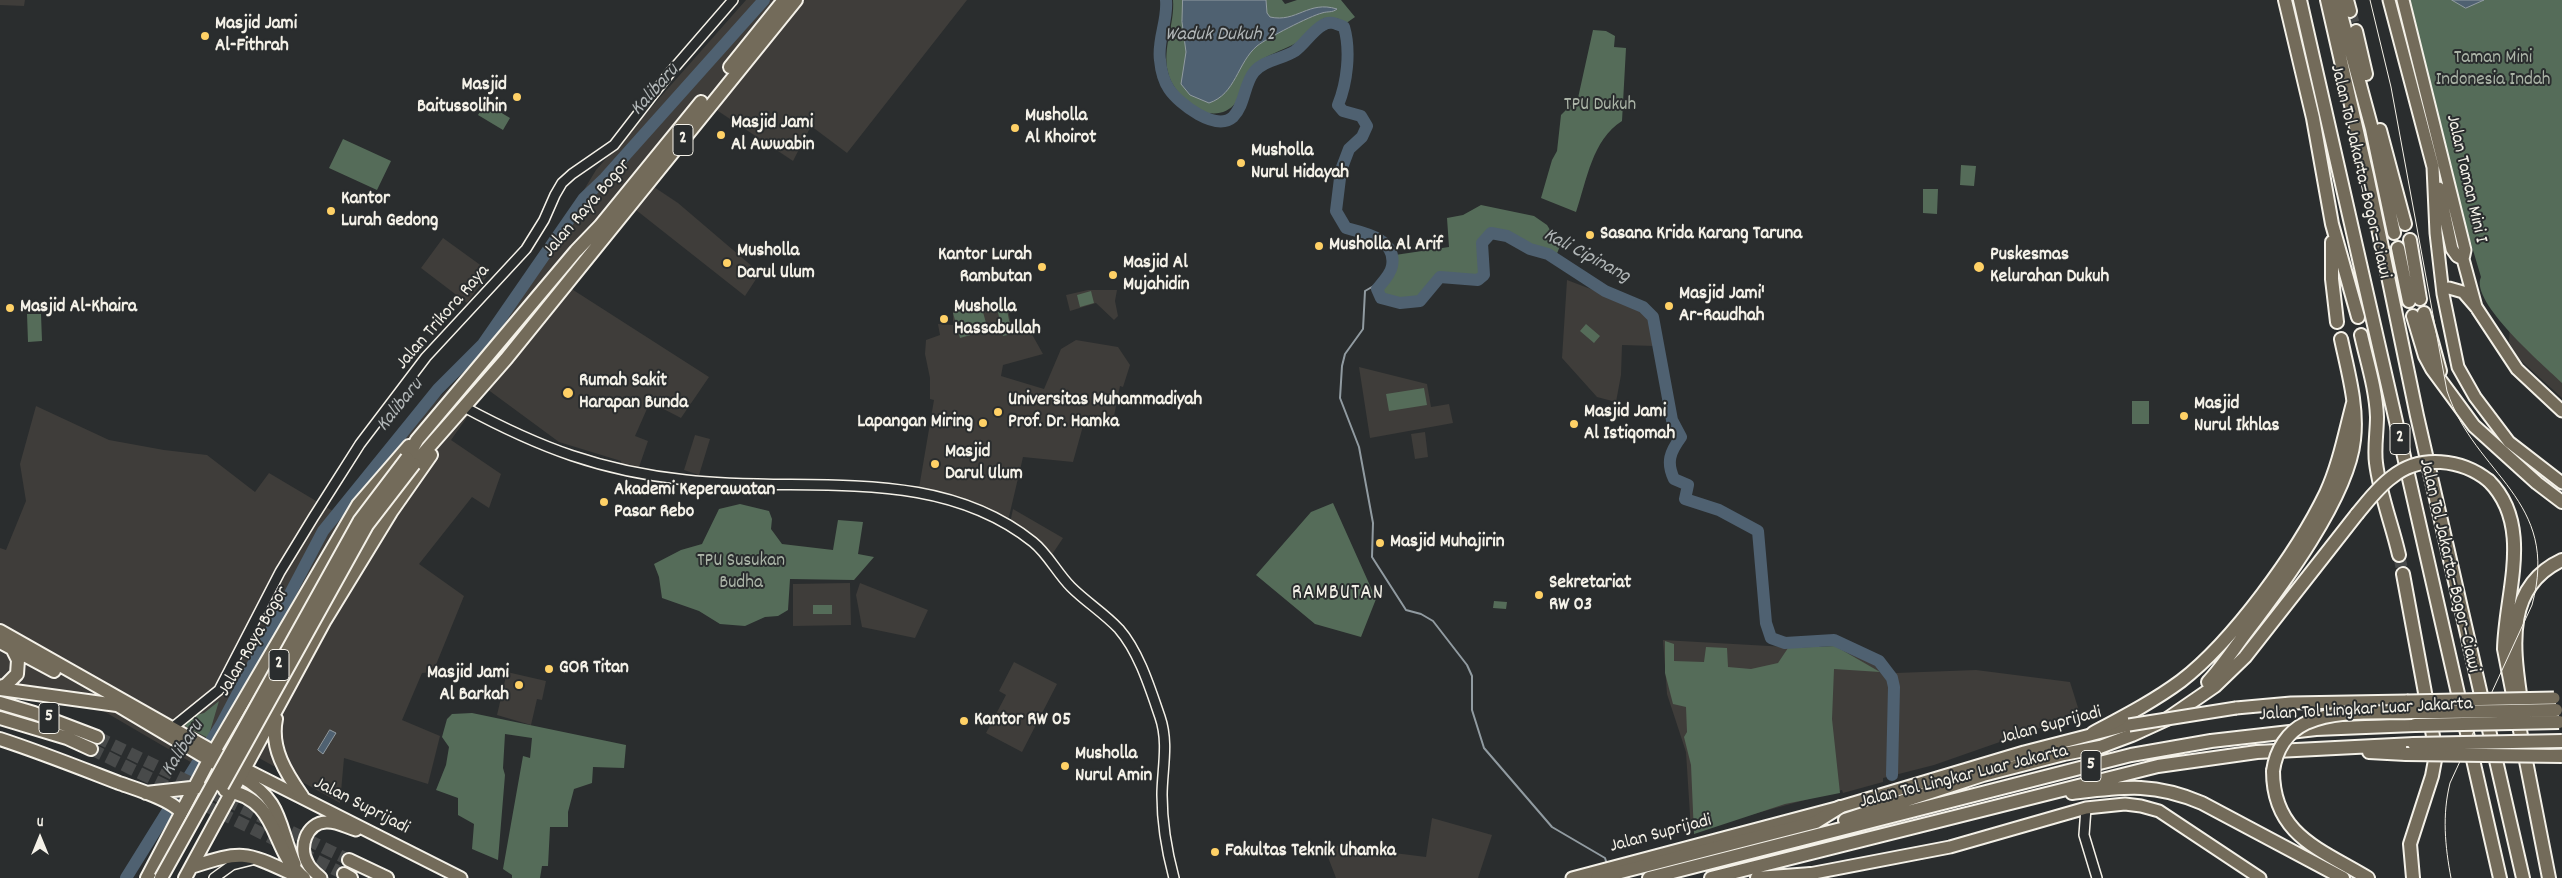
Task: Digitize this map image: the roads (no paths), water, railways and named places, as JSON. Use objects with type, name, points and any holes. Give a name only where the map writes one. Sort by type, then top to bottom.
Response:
[{"type":"highway","name":"Jalan Raya Bogor","points":[[147,878],[174,807],[185,787],[207,754],[224,734],[358,505],[408,446],[417,440],[630,190],[784,0]]},
{"type":"highway","name":"Jalan Raya Bogor","points":[[161,878],[360,520],[410,461],[436,440],[464,407],[796,0]]},
{"type":"highway","points":[[2285,0],[2313,118],[2332,224],[2358,317]]},
{"type":"highway","name":"Jalan Tol Jakarta–Bogor–Ciawi","points":[[2300,0],[2500,878]]},
{"type":"highway","name":"Jalan Tol Jakarta–Bogor–Ciawi","points":[[2327,0],[2367,175],[2413,398],[2523,878]]},
{"type":"highway","points":[[2337,0],[2372,129],[2394,233]]},
{"type":"highway","points":[[2356,31],[2405,224]]},
{"type":"highway","points":[[2332,224],[2332,279],[2337,322]]},
{"type":"highway","points":[[2398,248],[2415,300],[2410,240]]},
{"type":"highway","points":[[2418,315],[2444,383],[2474,426],[2536,483],[2562,502]]},
{"type":"highway","points":[[2361,335],[2374,396],[2376,417],[2375,460],[2380,492],[2393,526],[2399,555]]},
{"type":"highway","points":[[2192,701],[2220,669],[2276,594],[2324,516],[2343,479],[2352,452],[2355,425],[2353,403],[2341,339]]},
{"type":"highway","points":[[2093,733],[2123,717],[2181,680],[2229,635],[2288,557],[2326,493],[2353,403]]},
{"type":"highway","name":"Jalan Raya Bogor","points":[[171,878],[367,526],[410,461],[417,440]]},
{"type":"highway","name":"Jalan Raya Bogor","points":[[188,873],[231,791],[277,712],[325,620],[391,512],[434,450],[436,440]]},
{"type":"highway","points":[[1774,846],[1816,829],[1983,776],[2064,754],[2100,747],[2132,735],[2167,718],[2215,686],[2245,657],[2357,514],[2392,476],[2408,467],[2423,462],[2438,461],[2471,470],[2489,481],[2503,499],[2513,530],[2515,560],[2504,622],[2504,649],[2523,739]]},
{"type":"highway","points":[[2549,878],[2533,805],[2523,739],[2514,652],[2516,620],[2521,605],[2543,572],[2562,560]]},
{"type":"highway","points":[[2403,574],[2435,760],[2410,844],[2413,878]]},
{"type":"highway","points":[[0,631],[207,754],[243,773]]},
{"type":"highway","points":[[0,642],[118,705],[139,712],[172,728],[207,754],[214,772],[231,791]]},
{"type":"highway","points":[[0,688],[17,674],[18,660],[12,648]]},
{"type":"highway","points":[[0,688],[118,705]]},
{"type":"highway","name":"5","points":[[0,703],[59,721],[94,743],[67,738],[0,718]]},
{"type":"highway","points":[[2368,878],[2298,835],[2285,821],[2274,794],[2273,770],[2277,752],[2286,739],[2306,723],[2322,718],[2377,713],[2559,710]]},
{"type":"highway","name":"Jalan Tol Lingkar Luar Jakarta","points":[[1649,878],[2131,755],[2211,741],[2316,729],[2415,725],[2559,710]]},
{"type":"highway","points":[[277,712],[275,742],[289,778],[302,796]]},
{"type":"highway","points":[[224,734],[222,747],[230,758],[244,760],[255,752]]},
{"type":"highway","points":[[0,739],[37,751],[146,793],[174,807]]},
{"type":"highway","name":"Jalan Tol Lingkar Luar Jakarta","points":[[1710,878],[2166,764],[2225,755],[2292,749],[2410,749],[2562,742]]},
{"type":"highway","points":[[2410,749],[2562,756]]},
{"type":"highway","points":[[146,793],[185,787],[231,791],[252,801],[266,813],[290,866],[304,878]]},
{"type":"highway","points":[[2015,801],[2125,787],[2162,789],[2202,802],[2342,878]]},
{"type":"highway","points":[[1600,875],[1618,868],[1816,822],[1840,807]]},
{"type":"highway","points":[[188,873],[233,855],[250,855],[304,878]]},
{"type":"highway","points":[[349,860],[387,878]]},
{"type":"highway","points":[[1757,878],[1811,874]]},
{"type":"main road","name":"Jalan Taman Mini I","points":[[2389,0],[2434,167],[2436,233],[2458,367],[2475,397],[2509,442],[2562,483]]},
{"type":"main road","name":"Jalan Taman Mini I","points":[[2403,0],[2465,250],[2463,259],[2476,307]]},
{"type":"main road","points":[[2434,167],[2452,248],[2457,256],[2463,259]]},
{"type":"main road","points":[[2446,291],[2466,273]]},
{"type":"main road","points":[[2446,291],[2463,292],[2476,307],[2517,369],[2562,411]]},
{"type":"main road","name":"Jalan Suprijadi","points":[[1840,807],[2093,733],[2129,725],[2236,708],[2291,703],[2407,701],[2559,710]]},
{"type":"main road","points":[[243,773],[274,805],[282,822],[295,865],[304,878]]},
{"type":"main road","name":"Jalan Suprijadi","points":[[243,773],[302,796],[461,878]]},
{"type":"main road","points":[[1792,878],[1950,847],[2086,808],[2125,804],[2141,806],[2159,812],[2260,878]]},
{"type":"main road","points":[[321,878],[308,865],[303,848],[310,830],[318,823],[335,822],[407,850]]},
{"type":"main road","name":"Jalan Suprijadi","points":[[1572,878],[1600,875]]},
{"type":"street","name":"Jalan Trikora Raya","points":[[172,728],[218,690],[272,587],[313,518],[360,444],[426,357],[526,249],[544,220],[562,184],[572,174],[614,145],[669,74],[733,0]]},
{"type":"street","points":[[464,407],[544,446],[606,467],[702,482],[916,490],[960,502],[994,516],[1016,530],[1041,550],[1070,586],[1120,631],[1140,666],[1163,727],[1165,745],[1163,810],[1174,878]]},
{"type":"street","points":[[2086,808],[2084,835],[2097,878]]},
{"type":"street","points":[[214,878],[232,866],[259,858]]},
{"type":"water","name":"Waduk Dukuh 2","points":[[1183,0],[1266,0],[1267,13],[1270,17],[1279,18],[1318,7],[1337,9],[1308,18],[1262,42],[1250,53],[1225,93],[1209,103],[1190,95],[1181,84],[1186,52],[1182,22]]},
{"type":"water","points":[[2452,0],[2484,0],[2466,8]]},
{"type":"water","points":[[330,730],[336,733],[323,754],[318,750]]},
{"type":"waterway","name":"Kalibaru","points":[[126,878],[221,725],[323,531],[438,389],[483,344],[584,198],[605,178],[764,0]]},
{"type":"waterway","name":"Kali Cipinang","points":[[1166,0],[1159,53],[1165,82],[1181,102],[1198,114],[1217,121],[1226,121],[1237,112],[1248,82],[1258,68],[1295,51],[1315,31],[1328,23],[1344,27],[1348,56],[1344,87],[1338,105],[1343,111],[1361,116],[1367,126],[1362,137],[1349,149],[1341,170],[1336,211],[1346,228],[1370,235],[1385,243],[1390,249],[1392,266],[1386,278],[1377,289],[1381,298],[1400,303],[1420,301],[1440,277],[1478,280],[1484,275],[1482,243],[1491,233],[1507,236],[1530,249],[1548,254],[1605,291],[1643,307],[1653,317],[1672,420],[1681,437],[1670,457],[1670,467],[1674,479],[1688,485],[1685,499],[1719,510],[1758,531],[1766,623],[1771,638],[1785,643],[1834,640],[1879,661],[1892,678],[1894,687],[1892,775]]},
{"type":"waterway","points":[[1384,280],[1365,291],[1363,329],[1345,354],[1342,366],[1340,398],[1359,447],[1373,523],[1372,557],[1406,610],[1421,614],[1433,621],[1467,665],[1472,676],[1472,710],[1484,748],[1552,827],[1605,858],[1607,864]]},
{"type":"tunnel","points":[[2350,11],[2356,31]]},
{"type":"tunnel","points":[[2399,555],[2403,574]]},
{"type":"tunnel","points":[[97,737],[349,860]]},
{"type":"tunnel","points":[[91,749],[344,874]]},
{"type":"tram line","points":[[2370,0],[2391,87],[2447,391],[2460,420],[2476,445],[2511,490],[2525,513],[2535,539],[2538,569],[2532,605],[2450,783],[2445,830],[2451,878]]},
{"type":"place","name":"Masjid Jami Al-Fithrah","points":[[205,36]]},
{"type":"place","name":"Masjid Baitussolihin","points":[[517,97]]},
{"type":"place","name":"Musholla Al Khoirot","points":[[1015,128]]},
{"type":"place","name":"Masjid Jami Al Awwabin","points":[[721,135]]},
{"type":"place","name":"Musholla Nurul Hidayah","points":[[1241,163]]},
{"type":"place","name":"Kantor Lurah Gedong","points":[[331,211]]},
{"type":"place","name":"Sasana Krida Karang Taruna","points":[[1590,235]]},
{"type":"place","name":"Musholla Al Arif","points":[[1319,246]]},
{"type":"place","name":"Musholla Darul Ulum","points":[[727,263]]},
{"type":"place","name":"Kantor Lurah Rambutan","points":[[1042,267]]},
{"type":"place","name":"Puskesmas Kelurahan Dukuh","points":[[1979,267]]},
{"type":"place","name":"Masjid Al Mujahidin","points":[[1113,275]]},
{"type":"place","name":"Masjid Jami' Ar-Raudhah","points":[[1669,306]]},
{"type":"place","name":"Masjid Al-Khaira","points":[[10,308]]},
{"type":"place","name":"Musholla Hassabullah","points":[[944,319]]},
{"type":"place","name":"Rumah Sakit Harapan Bunda","points":[[568,393]]},
{"type":"place","name":"Universitas Muhammadiyah Prof. Dr. Hamka","points":[[998,412]]},
{"type":"place","name":"Masjid Nurul Ikhlas","points":[[2184,416]]},
{"type":"place","name":"Lapangan Miring","points":[[983,423]]},
{"type":"place","name":"Masjid Jami Al Istiqomah","points":[[1574,424]]},
{"type":"place","name":"Masjid Darul Ulum","points":[[935,464]]},
{"type":"place","name":"Akademi Keperawatan Pasar Rebo","points":[[604,502]]},
{"type":"place","name":"Masjid Muhajirin","points":[[1380,543]]},
{"type":"place","name":"Sekretariat RW 03","points":[[1539,595]]},
{"type":"place","name":"GOR Titan","points":[[549,669]]},
{"type":"place","name":"Masjid Jami Al Barkah","points":[[519,685]]},
{"type":"place","name":"Kantor RW 05","points":[[964,721]]},
{"type":"place","name":"Musholla Nurul Amin","points":[[1065,766]]},
{"type":"place","name":"Fakultas Teknik Uhamka","points":[[1215,852]]},
{"type":"district","name":"RAMBUTAN","points":[[1338,595]]},
{"type":"park label","name":"Taman Mini Indonesia Indah","points":[[2493,70]]},
{"type":"park label","name":"TPU Dukuh","points":[[1600,106]]},
{"type":"park label","name":"TPU Susukan Budha","points":[[741,573]]}]
